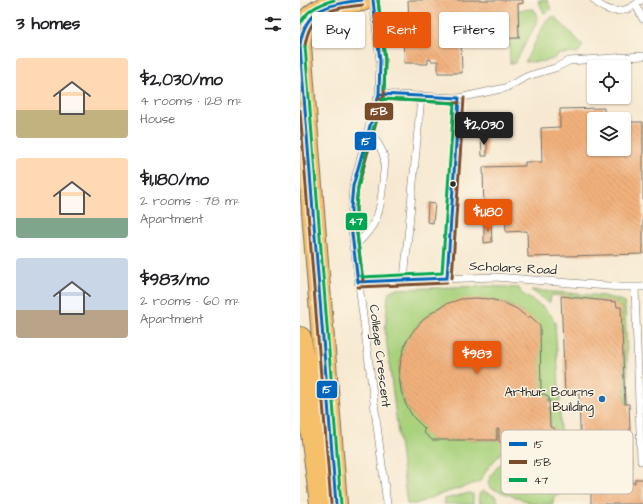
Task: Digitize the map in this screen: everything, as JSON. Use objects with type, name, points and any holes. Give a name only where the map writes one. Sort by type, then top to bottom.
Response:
[{"type":"main road","points":[[336,504],[300,38],[304,26],[314,14],[320,10],[333,5],[362,0]]},
{"type":"main road","points":[[300,338],[321,504]]},
{"type":"lane","name":"College Crescent","points":[[374,0],[380,61],[379,94],[353,186],[351,222],[387,504]]},
{"type":"lane","points":[[594,0],[606,9],[616,11],[627,10],[639,2],[643,19]]},
{"type":"lane","points":[[379,94],[459,98],[505,88],[528,76],[556,68],[569,61],[643,56]]},
{"type":"lane","points":[[404,280],[421,97]]},
{"type":"lane","points":[[447,278],[459,98]]},
{"type":"lane","points":[[354,248],[375,224],[381,206],[384,157],[380,147],[368,130]]},
{"type":"lane","name":"Scholars Road","points":[[358,282],[447,278],[509,278],[621,287],[643,287]]},
{"type":"lane","points":[[635,287],[641,461]]},
{"type":"green space","points":[[538,0],[547,0],[551,9],[544,13]]},
{"type":"green space","points":[[534,9],[538,20],[515,63],[510,63],[509,38],[519,38],[518,10]]},
{"type":"green space","points":[[554,16],[583,45],[578,53],[559,54],[547,61],[525,62],[546,21]]},
{"type":"green space","points":[[489,286],[519,288],[521,293],[544,308],[555,322],[560,402],[550,402],[549,398],[545,395],[531,395],[531,392],[541,392],[529,322],[525,315],[512,306],[501,302],[481,299],[452,303],[434,311],[423,319],[415,329],[403,353],[399,379],[401,392],[407,408],[425,429],[424,432],[432,440],[497,440],[497,429],[499,429],[499,441],[501,443],[501,452],[479,482],[435,496],[416,504],[407,504],[385,330],[388,296],[390,291],[395,289]]},
{"type":"green space","points":[[531,290],[604,296],[624,302],[629,404],[625,404],[621,307],[617,307],[616,302],[551,295],[550,302],[548,302]]},
{"type":"green space","points":[[550,407],[560,407],[560,430],[555,430],[554,428],[550,427]]},
{"type":"green space","points":[[501,464],[501,492],[490,488],[488,483]]},
{"type":"green space","points":[[482,491],[495,496],[499,504],[480,504],[479,494]]},
{"type":"green space","points":[[469,493],[473,494],[473,504],[443,504],[445,499]]},
{"type":"green space","points":[[507,494],[561,494],[557,495],[553,499],[553,504],[535,504]]},
{"type":"building","points":[[408,0],[523,0],[523,3],[518,4],[519,38],[509,38],[509,12],[439,12],[439,48],[461,48],[462,73],[438,73],[438,61],[431,61],[430,59],[428,59],[428,64],[404,63],[404,48],[431,48],[431,12],[409,12]]},
{"type":"building","points":[[604,108],[604,112],[587,112],[587,156],[631,156],[631,122],[643,122],[643,254],[528,257],[527,231],[506,232],[505,212],[484,212],[483,167],[525,166],[525,162],[542,162],[541,128],[560,127],[560,109]]},
{"type":"building","points":[[481,136],[487,137],[487,156],[482,156]]},
{"type":"building","points":[[428,203],[435,204],[433,223],[427,222]]},
{"type":"building","points":[[484,223],[491,223],[492,242],[484,243]]},
{"type":"building","name":"Arthur Bourns Building","points":[[561,296],[616,302],[617,307],[621,307],[625,404],[629,404],[630,430],[580,430],[579,394],[565,394]]},
{"type":"building","points":[[461,299],[490,299],[504,303],[517,309],[528,318],[530,316],[540,325],[541,392],[531,392],[531,395],[545,394],[549,398],[550,427],[554,428],[555,430],[501,430],[501,443],[499,441],[499,429],[497,429],[497,440],[432,440],[423,432],[425,429],[413,417],[406,405],[401,391],[399,375],[401,359],[406,342],[423,320],[446,304]]},
{"type":"building","name":"Arthur Bourns Building","points":[[635,479],[643,479],[643,504],[591,504],[591,494],[633,494],[633,483],[635,483]]},
{"type":"transit line","name":"47","points":[[300,24],[306,15],[314,8],[334,0]]},
{"type":"transit line","name":"15","points":[[300,45],[303,32],[313,15],[329,6],[362,0]]},
{"type":"transit line","name":"15","points":[[358,282],[352,234],[351,208],[353,186],[379,94],[380,61],[373,0]]},
{"type":"transit line","name":"15B","points":[[363,281],[357,234],[356,208],[358,187],[384,94],[385,60],[378,0]]},
{"type":"transit line","name":"47","points":[[378,0],[385,60],[384,89]]},
{"type":"transit line","name":"15B","points":[[305,46],[308,34],[317,18],[332,10],[363,5]]},
{"type":"transit line","name":"15","points":[[300,46],[336,504]]},
{"type":"transit line","name":"47","points":[[305,46],[341,504]]},
{"type":"transit line","name":"15","points":[[379,94],[459,98]]},
{"type":"transit line","name":"15","points":[[447,278],[459,98]]},
{"type":"transit line","name":"15B","points":[[452,278],[464,98]]},
{"type":"transit line","name":"15B","points":[[379,99],[459,103]]},
{"type":"transit line","name":"47","points":[[383,99],[454,103],[442,273],[362,277],[356,224],[357,193],[366,152],[383,99]]},
{"type":"transit line","name":"15B","points":[[300,110],[331,504]]},
{"type":"transit line","name":"15","points":[[358,282],[447,278]]},
{"type":"transit line","name":"15B","points":[[358,287],[447,283]]},
{"type":"place","name":"Arthur Bourns Building","points":[[602,399]]}]
